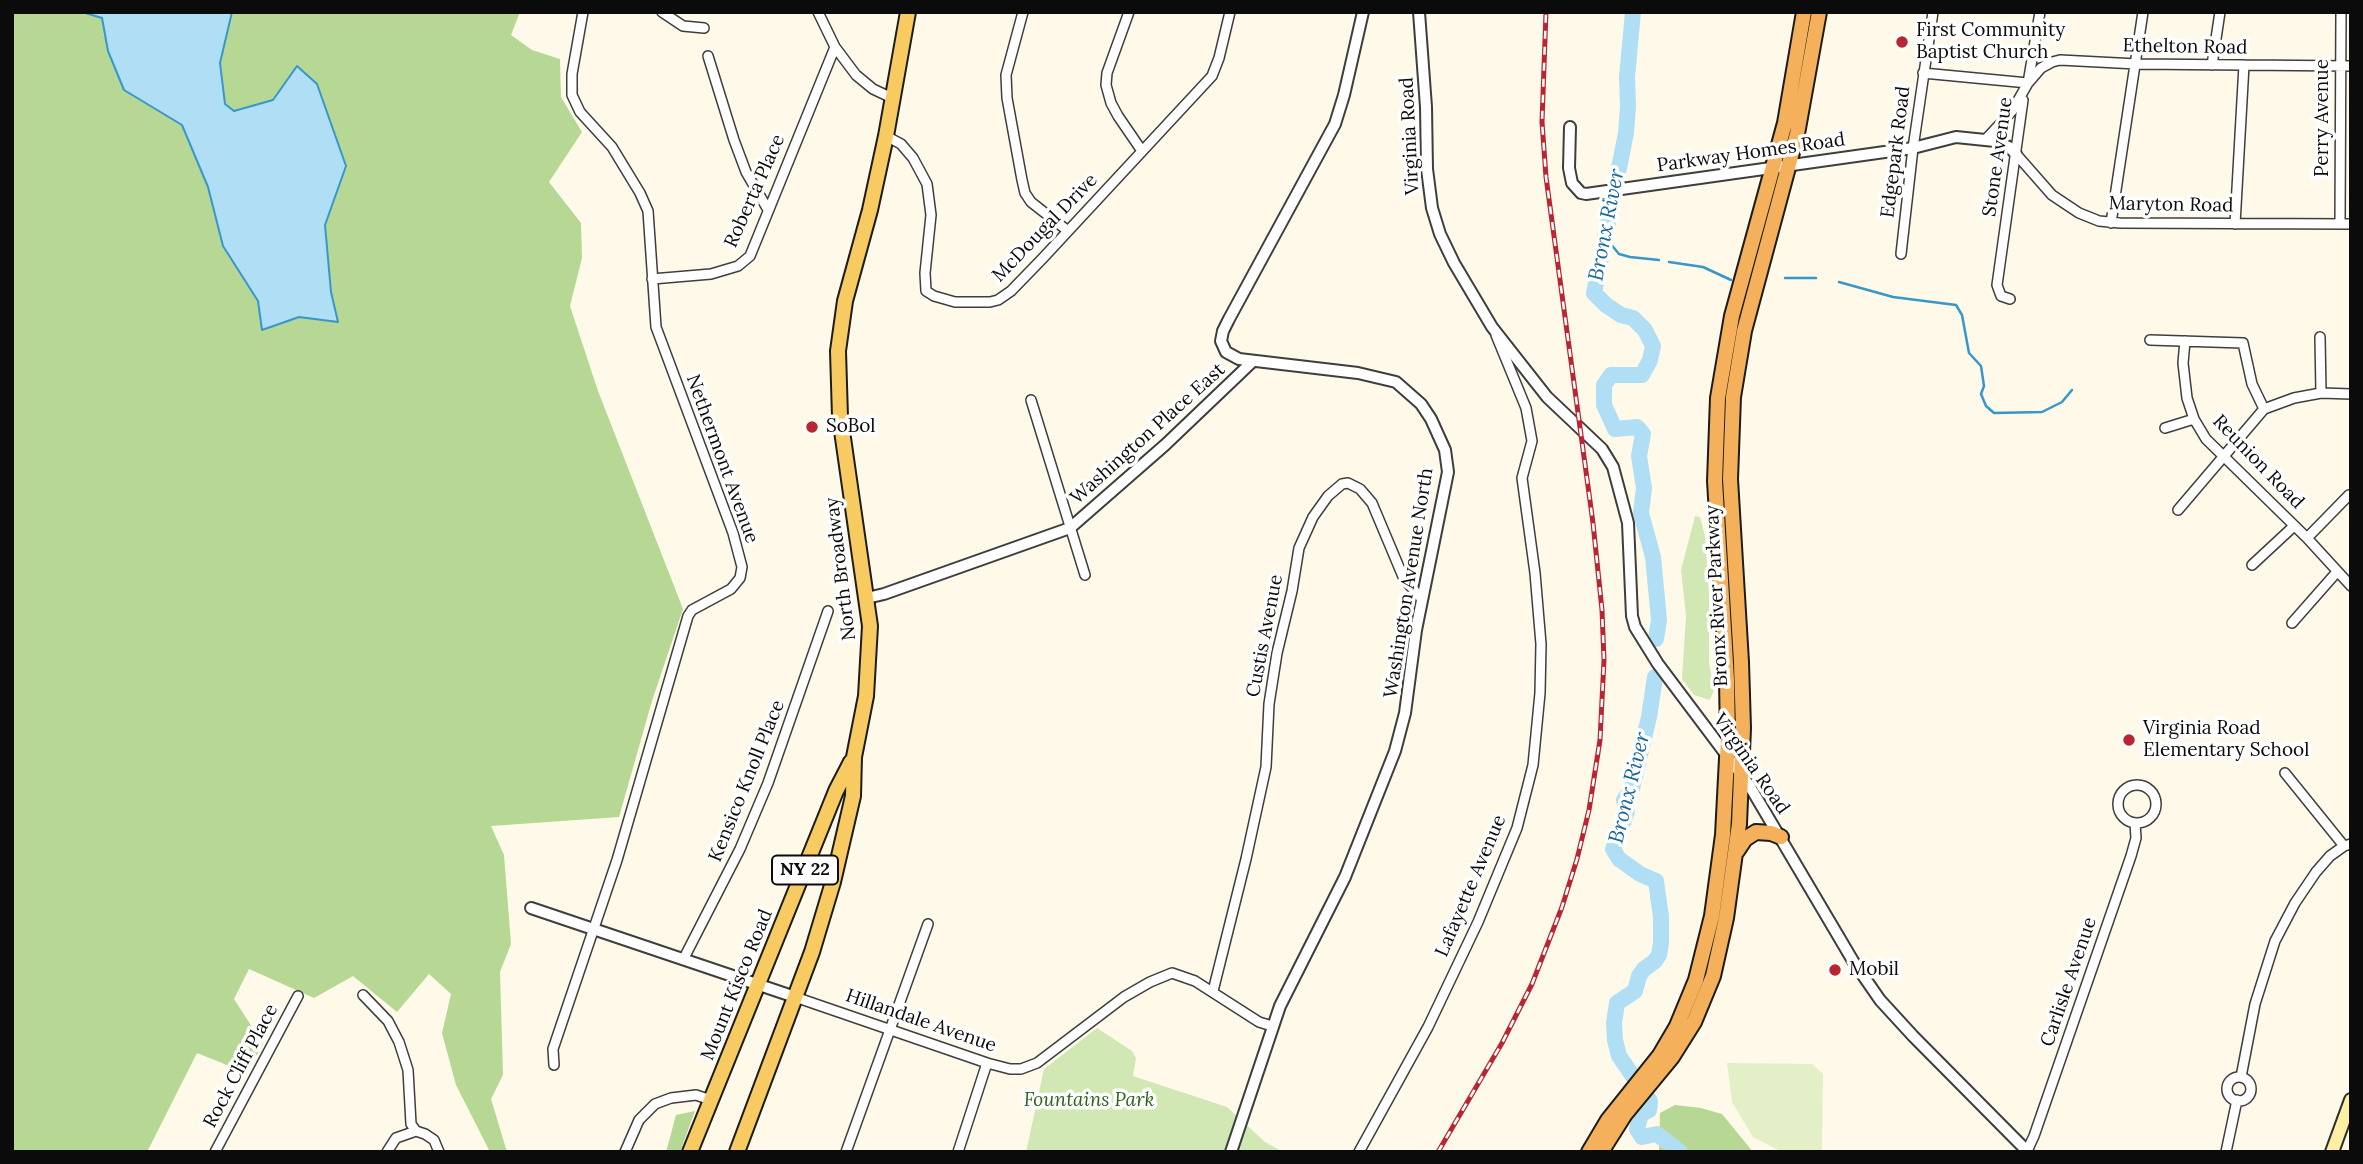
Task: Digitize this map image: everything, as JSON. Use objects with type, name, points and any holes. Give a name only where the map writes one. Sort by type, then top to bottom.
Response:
[{"type":"highway","name":"Bronx River Parkway","points":[[1651,1075],[1681,1019],[1702,956],[1719,867],[1728,760],[1727,680],[1715,481],[1716,415],[1727,340],[1774,168],[1790,97],[1804,12]]},
{"type":"highway","name":"Bronx River Parkway","points":[[1589,1152],[1608,1120],[1631,1099],[1686,1037],[1707,991],[1723,935],[1735,856],[1741,774],[1742,678],[1730,479],[1731,413],[1744,331],[1790,165],[1819,12]]},
{"type":"highway","points":[[1735,856],[1742,842],[1752,834],[1771,833],[1781,836]]},
{"type":"highway","name":"Bronx River Parkway","points":[[1601,1152],[1631,1099]]},
{"type":"main road","name":"North Broadway","points":[[737,1152],[812,952],[833,882],[853,796],[854,757],[869,671],[870,626],[840,418],[838,352],[845,301],[870,210],[886,136],[908,12]]},
{"type":"main road","name":"Mount Kisco Road","points":[[691,1152],[836,792],[854,757]]},
{"type":"main road","points":[[2332,1152],[2351,1100]]},
{"type":"street","name":"Nethermont Avenue","points":[[554,1065],[553,1049],[595,928],[688,616],[692,610],[731,589],[740,578],[742,567],[733,533],[656,327],[648,211],[612,146],[580,112],[572,95],[572,74],[583,12]]},
{"type":"street","points":[[662,12],[683,26],[704,28]]},
{"type":"street","points":[[818,12],[835,47],[862,81],[892,98]]},
{"type":"street","points":[[1023,12],[1006,75],[1007,98],[1022,180],[1031,202],[1068,231]]},
{"type":"street","points":[[1129,12],[1110,63],[1106,85],[1118,116],[1142,151]]},
{"type":"street","name":"McDougal Drive","points":[[886,136],[901,144],[913,158],[927,184],[931,215],[925,273],[928,293],[955,302],[998,300],[1012,291],[1212,76],[1230,12]]},
{"type":"street","name":"Washington Avenue North","points":[[1231,1152],[1272,1026],[1292,978],[1345,877],[1395,751],[1405,713],[1421,598],[1448,472],[1440,435],[1420,404],[1402,387],[1387,379],[1329,369],[1239,359],[1226,352],[1221,341],[1223,331],[1335,124],[1345,95],[1363,12]]},
{"type":"street","name":"Virginia Road","points":[[1419,12],[1426,107],[1427,169],[1432,208],[1440,234],[1492,327],[1547,397],[1602,449],[1614,467],[1628,523],[1632,616],[1635,627],[1658,664],[1741,774],[1781,836],[1849,954],[1884,1005],[2027,1151]]},
{"type":"street","name":"Edgepark Road","points":[[1901,254],[1933,12]]},
{"type":"street","name":"Stone Avenue","points":[[2010,299],[2001,296],[1997,285],[2020,109],[2028,83],[2040,12]]},
{"type":"street","points":[[2110,223],[2137,64],[2143,12]]},
{"type":"street","points":[[2213,65],[2220,12]]},
{"type":"street","name":"Perry Avenue","points":[[2340,224],[2346,66],[2341,12]]},
{"type":"street","name":"Roberta Place","points":[[652,279],[711,274],[738,266],[750,256],[767,208],[835,47]]},
{"type":"street","points":[[708,57],[733,141],[746,172],[767,208]]},
{"type":"street","name":"Ethelton Road","points":[[2028,83],[2041,68],[2060,60],[2137,64],[2346,66]]},
{"type":"street","points":[[2235,224],[2244,65]]},
{"type":"street","points":[[1923,73],[2028,83],[2012,111],[1986,139],[2016,154]]},
{"type":"street","name":"Parkway Homes Road","points":[[1570,127],[1569,168],[1575,188],[1586,194],[1913,148],[1956,137],[1986,139]]},
{"type":"street","name":"Maryton Road","points":[[2016,154],[2063,203],[2090,218],[2110,223],[2351,224]]},
{"type":"street","name":"Lafayette Avenue","points":[[1359,1152],[1428,1027],[1478,922],[1517,828],[1533,765],[1540,693],[1541,645],[1535,573],[1522,478],[1532,441],[1526,408],[1492,327]]},
{"type":"street","points":[[2320,337],[2320,393]]},
{"type":"street","points":[[2150,340],[2243,343],[2252,384],[2264,409]]},
{"type":"street","name":"Reunion Road","points":[[2185,341],[2184,382],[2194,419],[2206,439],[2307,538],[2336,573],[2351,586]]},
{"type":"street","name":"Washington Place East","points":[[867,598],[1070,528],[1156,454],[1252,362]]},
{"type":"street","points":[[2178,510],[2264,409],[2294,398],[2320,393],[2351,394]]},
{"type":"street","points":[[1031,400],[1085,575]]},
{"type":"street","points":[[2165,428],[2194,419]]},
{"type":"street","name":"Custis Avenue","points":[[1213,991],[1266,767],[1269,704],[1299,548],[1313,517],[1328,496],[1342,484],[1348,483],[1360,489],[1372,503],[1404,579],[1421,598]]},
{"type":"street","points":[[2307,538],[2349,495]]},
{"type":"street","points":[[2252,565],[2294,526]]},
{"type":"street","points":[[2292,623],[2336,573]]},
{"type":"street","name":"Kensico Knoll Place","points":[[684,958],[740,849],[768,783],[828,611]]},
{"type":"street","points":[[2241,1077],[2255,1004],[2275,941],[2316,872],[2347,845],[2286,773]]},
{"type":"street","points":[[2137,785],[2149,789],[2157,806],[2147,821],[2135,823],[2123,817],[2118,804],[2121,793],[2137,785]]},
{"type":"street","name":"Carlisle Avenue","points":[[2027,1151],[2131,856],[2136,838],[2135,823]]},
{"type":"street","name":"Hillandale Avenue","points":[[531,908],[1010,1069],[1028,1067],[1124,997],[1172,973],[1185,976],[1259,1022],[1272,1026]]},
{"type":"street","points":[[846,1152],[928,924]]},
{"type":"street","points":[[363,995],[388,1021],[399,1042],[408,1070],[411,1124],[416,1132]]},
{"type":"street","name":"Rock Cliff Place","points":[[215,1152],[298,996]]},
{"type":"street","points":[[958,1152],[987,1063]]},
{"type":"street","points":[[2241,1077],[2250,1084],[2251,1091],[2247,1097],[2237,1100],[2231,1097],[2228,1087],[2234,1078],[2241,1077]]},
{"type":"street","points":[[625,1152],[639,1120],[655,1104],[671,1098],[696,1095],[711,1100]]},
{"type":"street","points":[[2226,1152],[2237,1100]]},
{"type":"street","points":[[387,1152],[396,1138],[416,1132],[434,1140],[439,1152]]},
{"type":"green space","points":[[12,12],[82,12],[102,17],[108,51],[124,90],[182,125],[208,187],[223,246],[258,301],[263,330],[299,317],[337,322],[331,292],[325,225],[346,166],[297,66],[273,100],[234,111],[225,104],[220,63],[232,12],[520,12],[511,35],[532,50],[560,59],[561,97],[582,132],[549,182],[581,223],[582,258],[570,306],[598,391],[683,609],[652,701],[619,817],[491,826],[504,855],[511,944],[500,972],[503,1075],[491,1099],[507,1152],[490,1152],[456,1085],[442,1033],[451,994],[429,974],[397,1012],[353,976],[314,998],[249,969],[234,999],[263,1044],[247,1073],[197,1053],[147,1152],[12,1152]]},
{"type":"green space","points":[[1695,516],[1700,517],[1705,536],[1709,592],[1709,663],[1714,690],[1710,700],[1694,695],[1682,679],[1686,616],[1681,570]]},
{"type":"green space","name":"Fountains Park","points":[[1097,1028],[1132,1051],[1136,1058],[1133,1076],[1227,1107],[1265,1142],[1283,1152],[1026,1152],[1044,1069]]},
{"type":"green space","points":[[1727,1063],[1812,1064],[1823,1074],[1822,1152],[1782,1152],[1753,1137],[1732,1102]]},
{"type":"green space","points":[[1675,1105],[1722,1114],[1753,1152],[1659,1152],[1660,1113]]},
{"type":"green space","points":[[695,1111],[680,1152],[666,1152],[676,1115]]},
{"type":"water","points":[[82,12],[232,12],[220,63],[225,104],[234,111],[273,100],[297,66],[317,84],[346,166],[325,225],[331,292],[338,322],[299,317],[262,330],[258,301],[223,246],[208,187],[182,125],[124,90],[108,51],[102,18]]},
{"type":"waterway","name":"Bronx River","points":[[1633,12],[1627,77],[1626,133],[1594,293],[1621,315],[1633,318],[1645,330],[1653,346],[1650,360],[1642,375],[1611,375],[1604,385],[1604,405],[1615,429],[1637,427],[1643,434],[1639,456],[1644,488],[1641,513],[1653,557],[1659,620],[1656,639]]},
{"type":"waterway","points":[[1605,237],[1619,254],[1659,260]]},
{"type":"waterway","points":[[1669,262],[1703,267],[1731,280]]},
{"type":"waterway","points":[[1785,278],[1816,278]]},
{"type":"waterway","points":[[1839,282],[1893,297],[1956,305],[1962,315],[1969,353],[1981,366],[1984,386],[1981,394],[1986,406],[1994,413],[2042,412],[2062,402],[2072,390]]},
{"type":"waterway","name":"Bronx River","points":[[1655,677],[1649,717],[1632,788],[1624,800],[1627,812],[1613,849],[1619,859],[1640,874],[1656,881],[1661,943],[1659,955],[1639,976],[1635,991],[1617,1003],[1614,1023],[1619,1056],[1650,1101],[1649,1110],[1641,1114],[1637,1129],[1642,1137],[1657,1134],[1680,1152]]},
{"type":"railway","points":[[1438,1152],[1502,1043],[1532,984],[1562,907],[1577,859],[1589,810],[1600,740],[1604,660],[1602,610],[1593,523],[1546,177],[1542,122],[1546,12]]},
{"type":"place","name":"First Community Baptist Church","points":[[1902,42]]},
{"type":"place","name":"SoBol","points":[[812,427]]},
{"type":"place","name":"Virginia Road Elementary School","points":[[2129,740]]},
{"type":"place","name":"Mobil","points":[[1835,970]]}]
